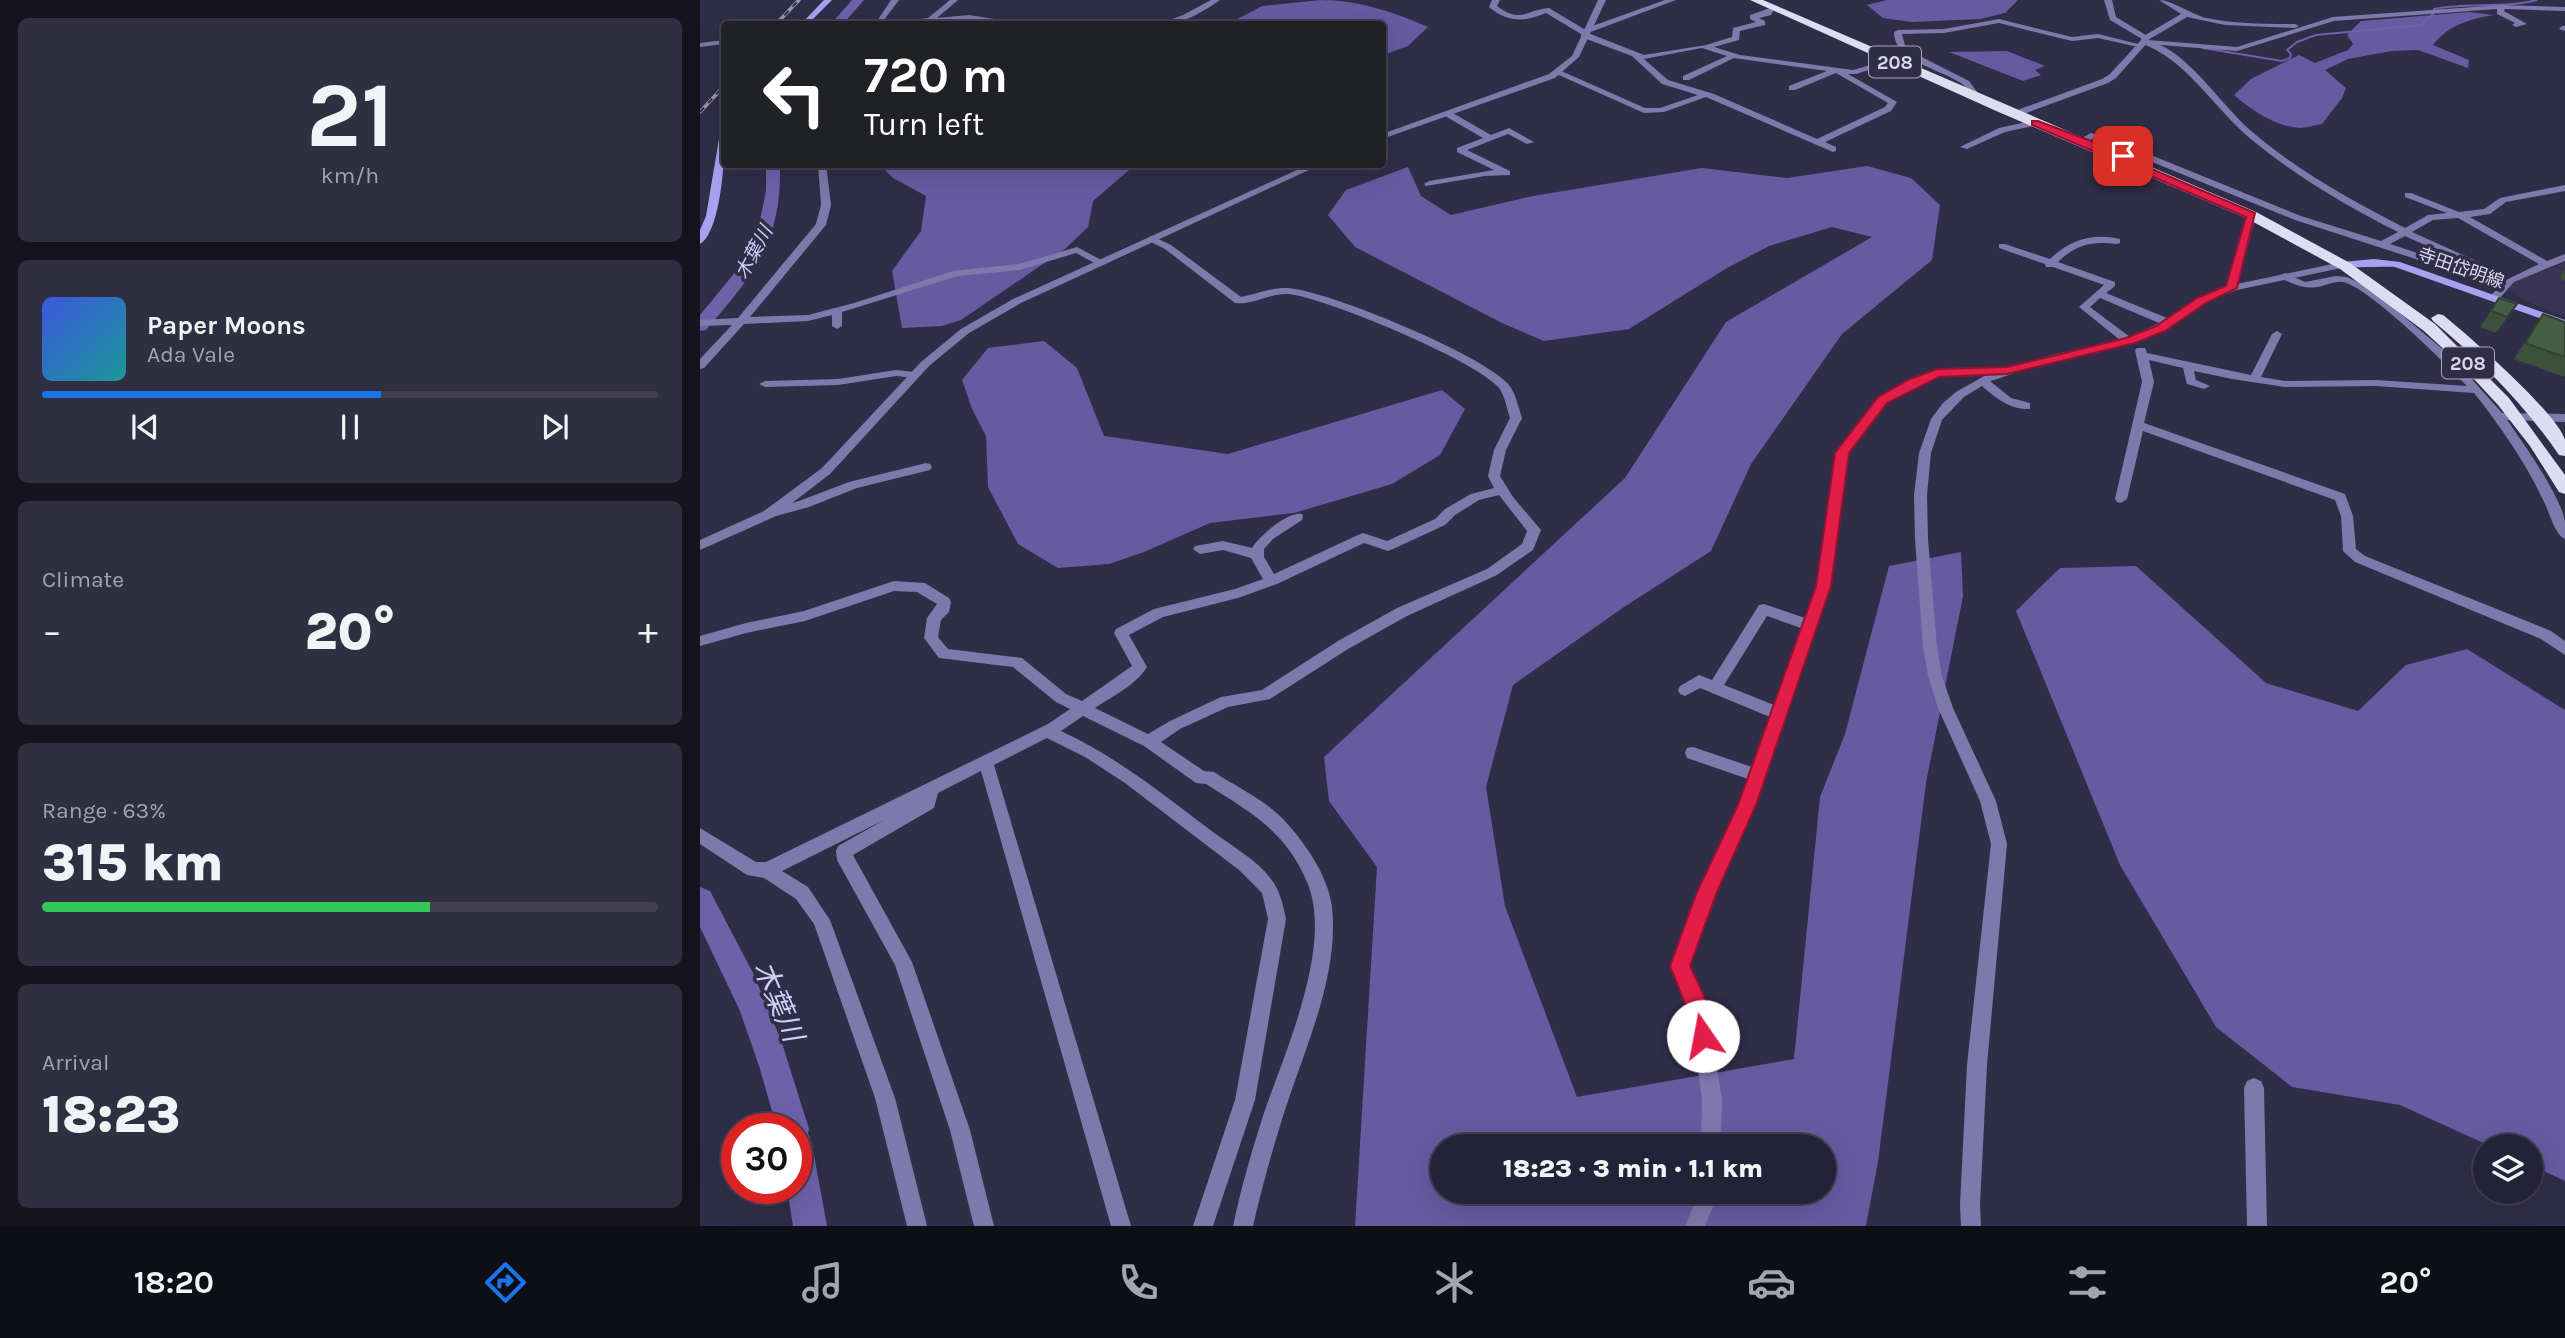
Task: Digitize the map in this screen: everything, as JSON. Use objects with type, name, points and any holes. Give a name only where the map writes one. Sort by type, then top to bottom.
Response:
[{"type":"highway","name":"208","points":[[1755,0],[2251,215],[2402,290],[2463,338],[2537,416],[2565,451]]},
{"type":"highway","name":"208","points":[[2035,123],[2233,195],[2289,225],[2349,264],[2446,340],[2518,416],[2565,488]]},
{"type":"main road","points":[[807,21],[828,0]]},
{"type":"main road","points":[[700,241],[711,216],[721,152]]},
{"type":"main road","name":"寺田岱明線","points":[[2349,264],[2396,264],[2565,324]]},
{"type":"street","points":[[880,21],[895,0]]},
{"type":"street","points":[[930,20],[954,0]]},
{"type":"street","points":[[1173,21],[1186,17],[1216,0]]},
{"type":"street","points":[[1496,0],[1493,7],[1513,18],[1524,19],[1546,10],[1585,33],[1634,55],[1648,58],[1697,46],[1732,56],[1836,70],[1858,71],[1892,60]]},
{"type":"street","points":[[1386,136],[1556,72],[1575,57],[1602,0]]},
{"type":"street","points":[[1585,33],[1672,0]]},
{"type":"street","points":[[2108,0],[2113,18],[2142,41],[2162,46],[2181,59],[2233,120],[2262,144],[2364,213],[2508,282]]},
{"type":"street","points":[[2163,0],[2185,15],[2270,27],[2310,25]]},
{"type":"street","points":[[2370,17],[2372,5]]},
{"type":"street","points":[[1978,97],[1966,83],[1903,50],[1898,40],[1898,32],[1944,31],[1999,21],[2072,39],[2098,36],[2237,49],[2333,19],[2502,7],[2565,9]]},
{"type":"street","points":[[2502,7],[2500,12],[2523,24],[2516,25]]},
{"type":"street","points":[[1706,47],[1736,38],[1736,30],[1762,23],[1753,17],[1768,13],[1773,8]]},
{"type":"street","points":[[2015,114],[2105,81],[2113,76],[2142,41],[2185,15]]},
{"type":"street","points":[[919,21],[978,17],[1003,21]]},
{"type":"street","points":[[700,45],[721,42]]},
{"type":"street","points":[[1634,55],[1665,82],[1704,95],[1833,149]]},
{"type":"street","points":[[1686,78],[1732,56]]},
{"type":"street","points":[[1792,88],[1836,70]]},
{"type":"street","points":[[1818,142],[1888,109],[1893,102],[1836,70]]},
{"type":"street","points":[[1556,72],[1644,111],[1661,110],[1704,95]]},
{"type":"street","points":[[1448,114],[1490,138]]},
{"type":"street","points":[[1964,147],[2002,130],[2035,123]]},
{"type":"street","points":[[1429,184],[1485,173],[1507,173],[1460,150],[1509,131],[1530,142]]},
{"type":"street","points":[[700,366],[741,322],[821,225],[826,205],[822,168]]},
{"type":"street","points":[[769,513],[826,471],[915,374],[965,331],[1017,301],[1309,168]]},
{"type":"street","points":[[2380,246],[2431,217],[2487,212],[2502,200],[2565,188]]},
{"type":"street","points":[[2233,195],[2380,246],[2508,282]]},
{"type":"street","points":[[2408,195],[2460,215],[2545,264]]},
{"type":"street","points":[[2232,288],[2251,215]]},
{"type":"street","points":[[2050,265],[2064,251],[2094,238],[2118,241]]},
{"type":"street","points":[[1149,742],[1175,725],[1226,701],[1265,695],[1343,645],[1402,612],[1492,572],[1528,547],[1534,530],[1494,476],[1500,450],[1516,418],[1504,385],[1461,359],[1315,295],[1286,291],[1239,301],[1168,247],[1152,239]]},
{"type":"street","points":[[2002,246],[2110,284],[2084,307],[2132,340],[2143,355],[2147,382],[2121,499]]},
{"type":"street","points":[[700,323],[808,318],[837,312],[957,273],[1020,267],[1065,251],[1077,250],[1102,262]]},
{"type":"street","points":[[2494,298],[2508,282],[2565,257]]},
{"type":"street","points":[[1971,1226],[1977,1065],[1998,864],[1998,837],[1984,795],[1944,704],[1933,671],[1928,640],[1920,486],[1935,421],[1948,405],[1983,381],[2007,371],[2132,340],[2169,323],[2202,301],[2232,288],[2349,264]]},
{"type":"street","points":[[2285,276],[2304,285],[2339,279],[2353,284],[2408,322],[2460,370],[2500,415],[2538,475],[2565,534]]},
{"type":"street","points":[[2099,294],[2169,323]]},
{"type":"street","points":[[837,312],[837,326]]},
{"type":"street","points":[[2086,326],[2101,320]]},
{"type":"street","points":[[2254,380],[2277,334]]},
{"type":"street","points":[[2143,355],[2254,380],[2285,384],[2376,383],[2477,390]]},
{"type":"street","points":[[2188,366],[2191,382],[2204,386]]},
{"type":"street","points":[[1711,1134],[1712,1100],[1699,1011],[1680,966],[1697,915],[1747,805],[1823,586],[1842,453],[1883,400],[1915,382],[1937,373],[2007,371]]},
{"type":"street","points":[[765,384],[838,382],[896,373],[915,374]]},
{"type":"street","points":[[1983,381],[2007,401],[2026,406]]},
{"type":"street","points":[[2500,415],[2561,418],[2565,429]]},
{"type":"street","points":[[2138,425],[2341,497],[2347,516],[2350,551],[2360,559],[2546,635],[2565,649]]},
{"type":"street","points":[[700,545],[769,513],[804,504],[853,485],[926,467]]},
{"type":"street","points":[[700,835],[753,870],[768,870],[1047,731],[1125,681],[1140,667],[1121,633],[1159,613],[1238,593],[1272,581],[1363,538],[1388,545],[1416,535],[1475,497],[1502,490]]},
{"type":"street","points":[[1272,581],[1261,569],[1257,555],[1264,537],[1297,517]]},
{"type":"street","points":[[1200,549],[1217,543],[1230,544],[1257,555]]},
{"type":"street","points":[[700,641],[805,616],[894,586],[919,587],[944,602],[944,608],[934,618],[931,638],[944,654],[1017,662],[1044,687],[1079,708],[1149,742],[1182,766],[1195,770],[1202,778],[1208,777],[1270,817],[1307,863],[1323,907],[1321,951],[1299,1043],[1278,1100],[1243,1226]]},
{"type":"street","points":[[1715,687],[1764,609],[1808,625]]},
{"type":"street","points":[[1685,690],[1699,681],[1779,714]]},
{"type":"street","points":[[1047,731],[1114,765],[1253,873],[1271,895],[1277,919],[1245,1100],[1203,1226]]},
{"type":"street","points":[[1693,753],[1757,775]]},
{"type":"street","points":[[986,763],[1121,1226]]},
{"type":"street","points":[[931,788],[928,803],[844,851],[845,860],[903,962],[960,1130],[984,1226]]},
{"type":"street","points":[[768,870],[802,893],[821,920],[885,1098],[917,1226]]},
{"type":"street","points":[[2254,1088],[2257,1226]]},
{"type":"street","points":[[1695,1226],[1704,1204]]},
{"type":"shaded area","points":[[1321,0],[1349,2],[1402,16],[1428,27],[1408,46],[1386,54],[1386,21],[1234,21],[1262,6]]},
{"type":"shaded area","points":[[1887,0],[2018,0],[2005,13],[1980,19],[1912,22],[1883,18],[1867,5]]},
{"type":"shaded area","points":[[2469,12],[2494,15],[2460,24],[2445,32],[2433,45],[2469,60],[2468,68],[2418,50],[2392,51],[2348,59],[2325,70],[2346,88],[2342,98],[2322,124],[2290,127],[2256,112],[2234,95],[2251,79],[2299,55],[2315,63],[2348,50],[2353,44],[2347,35],[2361,21]]},
{"type":"shaded area","points":[[2007,51],[2045,66],[2035,70],[2041,75],[2023,81],[1949,52]]},
{"type":"shaded area","points":[[1867,166],[1911,178],[1940,205],[1932,260],[1842,334],[1751,464],[1711,551],[1624,607],[1513,685],[1486,787],[1505,906],[1577,1097],[1794,1059],[1820,797],[1845,734],[1889,566],[1961,552],[1963,596],[1926,783],[1878,1162],[1866,1226],[1355,1226],[1377,867],[1329,801],[1324,757],[1625,478],[1726,322],[1872,237],[1832,227],[1769,246],[1727,268],[1629,329],[1544,341],[1502,323],[1355,247],[1328,215],[1346,190],[1408,167],[1421,196],[1451,215],[1533,196],[1702,168],[1787,178]]},
{"type":"shaded area","points":[[883,168],[1132,168],[1093,201],[1088,227],[1065,249],[961,320],[942,326],[902,328],[892,271],[921,231],[926,196],[893,178]]},
{"type":"shaded area","points":[[2565,263],[2565,317],[2523,300],[2509,289],[2514,281]]},
{"type":"shaded area","points":[[1044,341],[1077,368],[1104,436],[1228,454],[1442,390],[1465,409],[1440,455],[1392,484],[1294,513],[1210,523],[1109,564],[1058,568],[1018,544],[988,487],[986,436],[972,409],[962,380],[988,348]]},
{"type":"shaded area","points":[[2136,566],[2266,683],[2358,711],[2406,665],[2467,649],[2565,710],[2565,1181],[2543,1171],[2543,1134],[2473,1134],[2473,1138],[2400,1105],[2292,1087],[2216,1027],[2120,865],[2016,611],[2060,568]]},
{"type":"building","points":[[2499,298],[2517,304],[2507,317],[2491,311]]},
{"type":"building","points":[[2543,314],[2565,322],[2565,357],[2525,343]]},
{"type":"waterway","name":"木葉川","points":[[840,21],[858,0]]},
{"type":"waterway","points":[[2203,48],[2282,61],[2290,58],[2291,54],[2287,50],[2297,42],[2316,35],[2421,25],[2434,13],[2434,9],[2537,0]]},
{"type":"waterway","name":"木葉川","points":[[700,326],[756,254],[770,214],[773,168]]},
{"type":"waterway","name":"木葉川","points":[[700,900],[755,1011],[789,1113]]},
{"type":"waterway","name":"木葉川","points":[[806,1204],[810,1226]]},
{"type":"railway","points":[[779,21],[799,0]]},
{"type":"railway","points":[[700,112],[721,89]]},
{"type":"route","points":[[1703,1036],[1699,1011],[1680,966],[1707,892],[1747,805],[1823,586],[1834,520],[1837,476],[1842,453],[1856,433],[1883,400],[1937,373],[2007,371],[2131,341],[2161,328],[2202,301],[2232,288],[2232,277],[2251,215],[2035,123],[2123,156]]}]
